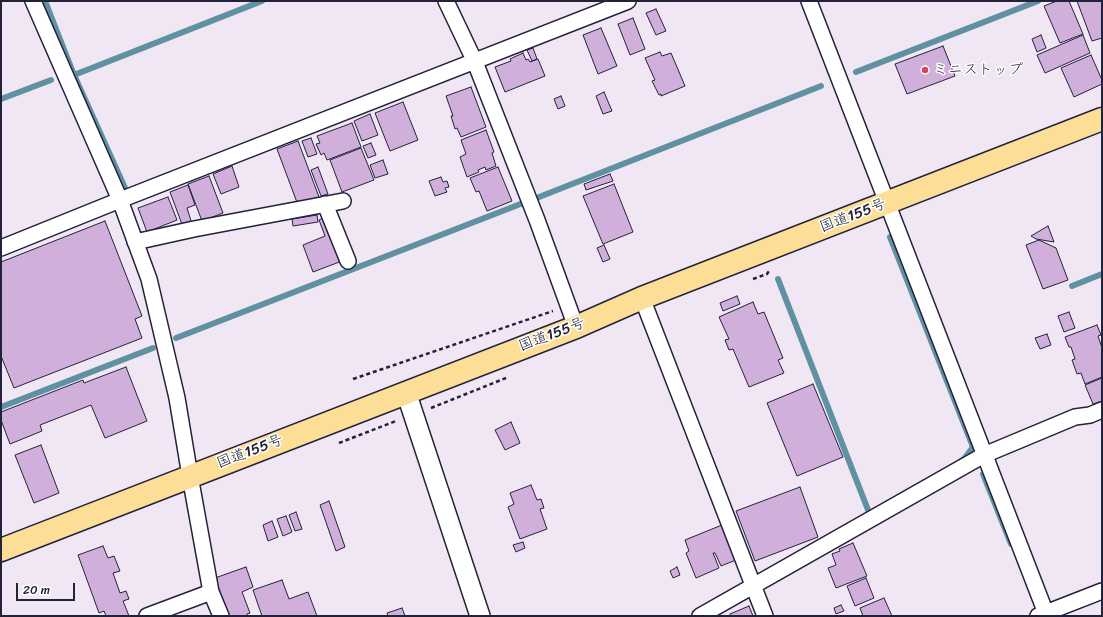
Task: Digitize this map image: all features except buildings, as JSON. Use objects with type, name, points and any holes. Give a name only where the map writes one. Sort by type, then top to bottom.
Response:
[{"type":"highway","name":"国道155号","points":[[1,550],[576,327],[642,298],[1102,120]]},
{"type":"street","points":[[33,1],[120,200],[148,279],[177,398],[211,592],[221,616]]},
{"type":"street","points":[[446,1],[475,62],[537,220],[576,327]]},
{"type":"street","points":[[1,248],[628,1]]},
{"type":"street","points":[[809,1],[984,455],[1043,615],[1102,591]]},
{"type":"street","points":[[135,242],[194,229],[343,201]]},
{"type":"street","points":[[325,204],[348,261]]},
{"type":"street","points":[[642,298],[765,616]]},
{"type":"street","points":[[406,392],[480,616]]},
{"type":"street","points":[[700,616],[984,455],[1075,417],[1090,415],[1102,410]]},
{"type":"street","points":[[147,616],[211,592]]},
{"type":"path","points":[[353,379],[568,306]]},
{"type":"waterway","points":[[45,1],[74,75],[125,188]]},
{"type":"waterway","points":[[74,75],[262,1]]},
{"type":"waterway","points":[[856,72],[1038,1]]},
{"type":"waterway","points":[[1,99],[51,80]]},
{"type":"waterway","points":[[534,199],[821,86]]},
{"type":"waterway","points":[[176,338],[523,203]]},
{"type":"waterway","points":[[890,237],[973,447],[960,462]]},
{"type":"waterway","points":[[1072,286],[1102,274]]},
{"type":"waterway","points":[[778,279],[870,515]]},
{"type":"waterway","points":[[1,407],[153,348]]},
{"type":"waterway","points":[[983,474],[1011,544]]},
{"type":"place","name":"ミニストップ","points":[[925,70]]}]
